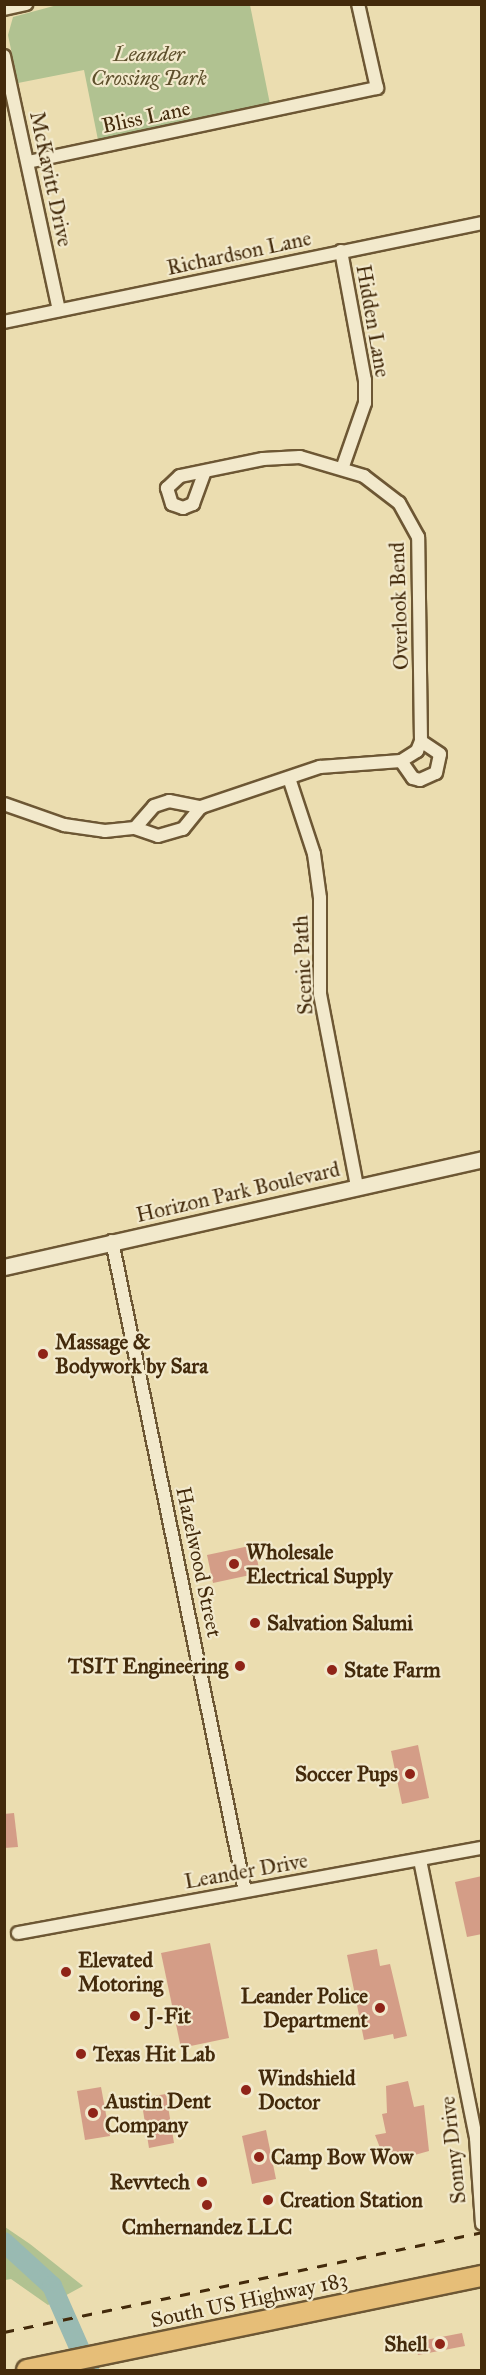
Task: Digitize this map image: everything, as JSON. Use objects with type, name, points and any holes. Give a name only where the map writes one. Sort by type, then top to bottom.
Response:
[{"type":"main road","name":"South US Highway 183","points":[[27,2370],[482,2276]]},
{"type":"street","points":[[4,9],[26,4]]},
{"type":"street","name":"Bliss Lane","points":[[28,162],[377,88],[358,4]]},
{"type":"street","name":"McKavitt Drive","points":[[4,56],[59,310]]},
{"type":"street","name":"Richardson Lane","points":[[4,322],[482,223]]},
{"type":"street","name":"Hidden Lane","points":[[341,251],[363,357],[365,403],[343,466]]},
{"type":"street","name":"Overlook Bend","points":[[204,474],[290,457],[343,466],[399,503],[418,537],[421,741]]},
{"type":"street","points":[[135,828],[154,806],[169,801],[201,807],[320,767],[401,761],[417,751],[421,741],[440,754],[436,772],[420,780],[413,778],[401,761]]},
{"type":"street","name":"Scenic Path","points":[[288,778],[314,854],[320,898],[320,994],[357,1186]]},
{"type":"street","points":[[4,821],[9,807],[64,825],[105,831],[135,828],[171,835],[183,829],[201,807]]},
{"type":"street","name":"Horizon Park Boulevard","points":[[4,1267],[482,1159]]},
{"type":"street","name":"Hazelwood Street","points":[[112,1241],[245,1891]]},
{"type":"street","name":"Leander Drive","points":[[18,1933],[482,1848]]},
{"type":"street","name":"Sonny Drive","points":[[420,1860],[474,2127],[482,2224]]},
{"type":"green space","name":"Leander Crossing Park","points":[[61,4],[250,5],[270,104],[98,140],[84,70],[18,83],[8,35],[13,17]]},
{"type":"green space","points":[[5,2227],[83,2286],[48,2305],[11,2279],[5,2280]]},
{"type":"building","name":"Wholesale Electrical Supply","points":[[254,1545],[260,1573],[213,1583],[207,1555]]},
{"type":"building","name":"Soccer Pups","points":[[418,1745],[429,1798],[402,1804],[391,1751]]},
{"type":"building","points":[[14,1813],[18,1847],[4,1848],[4,1814]]},
{"type":"building","points":[[482,1876],[482,1934],[467,1937],[455,1882]]},
{"type":"building","points":[[210,1943],[229,2038],[181,2048],[161,1953]]},
{"type":"building","name":"Leander Police Department","points":[[377,1949],[380,1966],[390,1964],[407,2036],[394,2039],[393,2034],[364,2040],[347,1955]]},
{"type":"building","points":[[408,2081],[414,2107],[424,2105],[429,2151],[386,2163],[375,2135],[386,2133],[382,2114],[387,2113],[386,2086]]},
{"type":"building","name":"Austin Dent Company","points":[[101,2087],[110,2136],[85,2140],[77,2091]]},
{"type":"building","points":[[166,2094],[174,2143],[149,2148],[141,2098]]},
{"type":"building","name":"Camp Bow Wow","points":[[266,2130],[276,2179],[252,2184],[242,2136]]},
{"type":"building","name":"Shell","points":[[462,2333],[465,2346],[418,2355],[415,2342]]},
{"type":"waterway","points":[[4,2242],[52,2286],[89,2370]]},
{"type":"railway","points":[[4,2332],[482,2232]]},
{"type":"place","name":"Massage & Bodywork by Sara","points":[[43,1354]]},
{"type":"place","name":"Wholesale Electrical Supply","points":[[234,1564]]},
{"type":"place","name":"Salvation Salumi","points":[[255,1623]]},
{"type":"place","name":"TSIT Engineering","points":[[240,1666]]},
{"type":"place","name":"State Farm","points":[[332,1670]]},
{"type":"place","name":"Soccer Pups","points":[[410,1774]]},
{"type":"place","name":"Elevated Motoring","points":[[66,1972]]},
{"type":"place","name":"Leander Police Department","points":[[380,2008]]},
{"type":"place","name":"J-Fit","points":[[135,2016]]},
{"type":"place","name":"Texas Hit Lab","points":[[81,2054]]},
{"type":"place","name":"Windshield Doctor","points":[[246,2090]]},
{"type":"place","name":"Austin Dent Company","points":[[93,2113]]},
{"type":"place","name":"Camp Bow Wow","points":[[259,2157]]},
{"type":"place","name":"Revvtech","points":[[202,2182]]},
{"type":"place","name":"Creation Station","points":[[268,2200]]},
{"type":"place","name":"Cmhernandez LLC","points":[[207,2205]]},
{"type":"place","name":"Shell","points":[[440,2344]]}]
